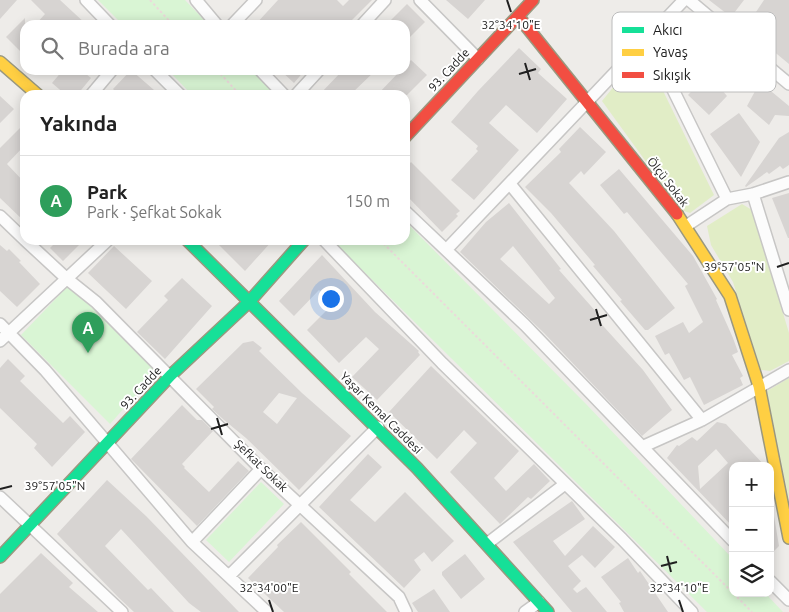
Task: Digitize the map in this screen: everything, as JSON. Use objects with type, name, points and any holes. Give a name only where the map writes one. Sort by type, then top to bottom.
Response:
[{"type":"street","points":[[86,0],[105,20]]},
{"type":"street","points":[[196,0],[213,20]]},
{"type":"street","points":[[237,20],[256,0]]},
{"type":"street","points":[[367,20],[385,0]]},
{"type":"street","points":[[420,0],[478,59]]},
{"type":"street","name":"93. Cadde","points":[[410,132],[532,0]]},
{"type":"street","points":[[673,12],[684,0]]},
{"type":"street","points":[[689,0],[703,12]]},
{"type":"street","name":"Ölçü Sokak","points":[[518,16],[686,226],[730,296],[759,386],[789,538]]},
{"type":"street","points":[[0,62],[32,90]]},
{"type":"street","points":[[776,73],[789,84]]},
{"type":"street","points":[[94,90],[108,75]]},
{"type":"street","points":[[160,75],[175,90]]},
{"type":"street","points":[[265,75],[279,90]]},
{"type":"street","points":[[301,90],[314,75]]},
{"type":"street","points":[[446,250],[612,77]]},
{"type":"street","points":[[674,92],[727,199]]},
{"type":"street","points":[[686,226],[727,199],[753,194],[789,182]]},
{"type":"street","points":[[510,184],[702,420]]},
{"type":"street","points":[[753,194],[789,310]]},
{"type":"street","name":"Şefkat Sokak","points":[[0,216],[20,235]]},
{"type":"street","points":[[410,216],[525,325],[644,446],[729,537]]},
{"type":"street","name":"Şefkat Sokak","points":[[30,245],[66,278],[96,302],[171,375],[261,468],[399,597],[406,612]]},
{"type":"street","points":[[0,341],[102,245]]},
{"type":"street","name":"Yaşar Kemal Caddesi","points":[[191,245],[378,427],[488,543],[548,612]]},
{"type":"street","name":"93. Cadde","points":[[0,557],[171,375],[249,302],[300,245]]},
{"type":"street","points":[[329,245],[442,363],[692,612]]},
{"type":"street","points":[[0,324],[45,370],[192,542],[266,612]]},
{"type":"street","points":[[644,446],[702,420],[789,370]]},
{"type":"street","points":[[229,576],[378,427]]},
{"type":"street","points":[[192,542],[261,468]]},
{"type":"street","points":[[488,543],[565,484]]},
{"type":"street","points":[[0,497],[122,612]]},
{"type":"street","points":[[774,584],[789,600]]},
{"type":"street","points":[[526,612],[540,602]]},
{"type":"path","points":[[150,0],[169,20]]},
{"type":"path","points":[[221,75],[235,90]]},
{"type":"path","points":[[385,245],[752,612]]},
{"type":"green space","points":[[98,0],[185,0],[204,20],[118,20]]},
{"type":"green space","points":[[173,75],[257,75],[271,90],[187,90]]},
{"type":"green space","points":[[612,89],[612,92],[664,92],[714,195],[690,213],[681,210],[602,101]]},
{"type":"green space","points":[[742,204],[752,210],[789,333],[789,361],[770,371],[761,370],[733,282],[711,245],[707,226]]},
{"type":"green space","points":[[410,226],[587,405],[729,555],[729,597],[769,597],[783,612],[707,612],[337,245],[410,245]]},
{"type":"green space","points":[[69,285],[156,372],[110,424],[21,335]]},
{"type":"green space","points":[[789,378],[789,500],[767,391]]},
{"type":"green space","points":[[261,482],[284,504],[229,562],[206,540]]},
{"type":"building","points":[[0,0],[17,0],[0,19]]},
{"type":"building","points":[[31,0],[60,0],[82,20],[40,20],[45,14]]},
{"type":"building","points":[[278,0],[337,0],[343,6],[349,0],[372,0],[352,20],[260,20]]},
{"type":"building","points":[[446,0],[485,0],[468,19]]},
{"type":"building","points":[[709,0],[744,0],[735,12],[725,12]]},
{"type":"building","points":[[764,0],[789,0],[789,64],[776,53],[776,12],[756,12]]},
{"type":"building","points":[[407,4],[425,22],[410,37],[410,20],[391,20]]},
{"type":"building","points":[[20,23],[20,51],[6,37]]},
{"type":"building","points":[[519,48],[541,69],[538,73],[567,99],[537,133],[506,105],[489,123],[519,150],[474,200],[451,180],[478,151],[476,149],[478,146],[451,122]]},
{"type":"building","points":[[410,61],[427,75],[410,92],[410,90],[382,90],[396,75],[410,75]]},
{"type":"building","points":[[59,75],[87,75],[91,78],[81,90],[60,90],[52,83]]},
{"type":"building","points":[[126,75],[137,75],[154,90],[114,90]]},
{"type":"building","points":[[285,75],[301,75],[294,83]]},
{"type":"building","points":[[338,75],[371,75],[355,90],[324,90]]},
{"type":"building","points":[[691,92],[724,92],[727,96],[709,115],[688,95]]},
{"type":"building","points":[[755,92],[772,92],[789,106],[789,116],[775,115],[769,125],[747,106]]},
{"type":"building","points":[[0,96],[14,109],[0,123]]},
{"type":"building","points":[[739,113],[760,142],[741,177],[710,134]]},
{"type":"building","points":[[580,127],[606,152],[584,175],[581,171],[569,183],[614,231],[675,308],[648,330],[645,330],[620,301],[622,300],[593,266],[595,265],[551,213],[525,187],[561,152],[559,149]]},
{"type":"building","points":[[20,128],[20,150],[7,164],[20,178],[20,217],[0,198],[0,148]]},
{"type":"building","points":[[789,132],[789,165],[783,169],[780,166],[769,174],[767,172],[746,187],[779,138]]},
{"type":"building","points":[[411,162],[460,211],[456,214],[458,216],[442,232],[410,199]]},
{"type":"building","points":[[619,169],[693,256],[717,299],[733,338],[738,352],[732,355],[743,376],[740,378],[743,385],[704,405],[690,377],[684,380],[669,353],[665,355],[655,336],[683,322],[689,333],[703,322],[685,286],[688,284],[627,212],[624,214],[600,185]]},
{"type":"building","points":[[789,193],[789,238],[788,238],[772,198]]},
{"type":"building","points":[[509,203],[561,269],[559,270],[598,314],[595,317],[643,370],[672,410],[642,436],[544,333],[460,252],[486,222]],"holes":[[[513,246],[555,298],[549,304],[500,259]]]},
{"type":"building","points":[[0,245],[7,251],[9,249],[40,284],[17,307],[0,291]]},
{"type":"building","points":[[53,245],[79,245],[63,261],[50,248]]},
{"type":"building","points":[[219,245],[268,245],[245,271]]},
{"type":"building","points":[[114,246],[152,281],[126,309],[88,273]]},
{"type":"building","points":[[322,255],[375,312],[419,351],[420,355],[377,400],[352,377],[379,349],[366,337],[339,363],[307,330],[333,304],[319,290],[294,316],[279,301]]},
{"type":"building","points":[[182,278],[212,306],[165,359],[137,332],[168,300],[164,296]]},
{"type":"building","points":[[253,341],[262,348],[259,351],[302,393],[351,436],[299,490],[246,438],[212,409],[214,407],[196,389],[243,343]],"holes":[[[279,393],[297,398],[277,424],[263,412]]]},
{"type":"building","points":[[8,359],[25,376],[20,381],[63,423],[70,416],[85,432],[52,467],[34,448],[37,444],[0,408],[0,368]]},
{"type":"building","points":[[431,366],[519,451],[494,478],[506,491],[534,464],[550,481],[531,499],[528,497],[500,524],[450,472],[477,443],[464,430],[437,459],[389,412]]},
{"type":"building","points":[[182,405],[197,420],[202,420],[213,431],[182,464],[184,468],[209,492],[238,461],[249,471],[197,526],[131,459]]},
{"type":"building","points":[[717,422],[726,424],[761,462],[729,462],[729,523],[667,458],[677,445],[679,446],[692,437],[697,441]],"holes":[[[716,449],[728,463],[700,489],[698,466]]]},
{"type":"building","points":[[368,454],[382,467],[350,500],[375,522],[405,492],[454,541],[432,562],[424,552],[414,560],[421,570],[404,588],[319,507]]},
{"type":"building","points":[[107,480],[146,516],[239,612],[201,612],[189,603],[121,529],[105,546],[148,590],[151,588],[174,612],[134,612],[119,598],[57,534]]},
{"type":"building","points":[[572,501],[585,519],[553,541],[565,556],[593,526],[615,547],[595,568],[582,555],[568,566],[581,581],[573,589],[577,593],[586,587],[607,612],[572,612],[513,542]]},
{"type":"building","points":[[774,516],[779,546],[774,551]]},
{"type":"building","points":[[301,522],[351,572],[349,574],[387,612],[284,612],[248,578],[278,547],[277,545]]},
{"type":"building","points":[[41,553],[73,583],[69,587],[98,612],[0,612],[0,594]]},
{"type":"building","points":[[465,554],[485,579],[461,599],[442,575],[442,572]]},
{"type":"building","points":[[628,558],[638,573],[640,571],[668,612],[624,612],[619,603],[621,602],[601,577]]},
{"type":"building","points":[[434,589],[450,612],[418,612],[412,603]]},
{"type":"traffic: fast","points":[[192,245],[417,468],[548,612]]},
{"type":"traffic: fast","points":[[0,557],[171,375],[249,302],[300,245]]},
{"type":"traffic: slow","points":[[0,62],[32,90]]},
{"type":"traffic: slow","points":[[677,214],[730,296],[759,386],[789,538]]},
{"type":"traffic: jam","points":[[410,132],[533,0]]},
{"type":"traffic: jam","points":[[518,16],[677,214]]},
{"type":"place","name":"Park","points":[[88,353]]}]
